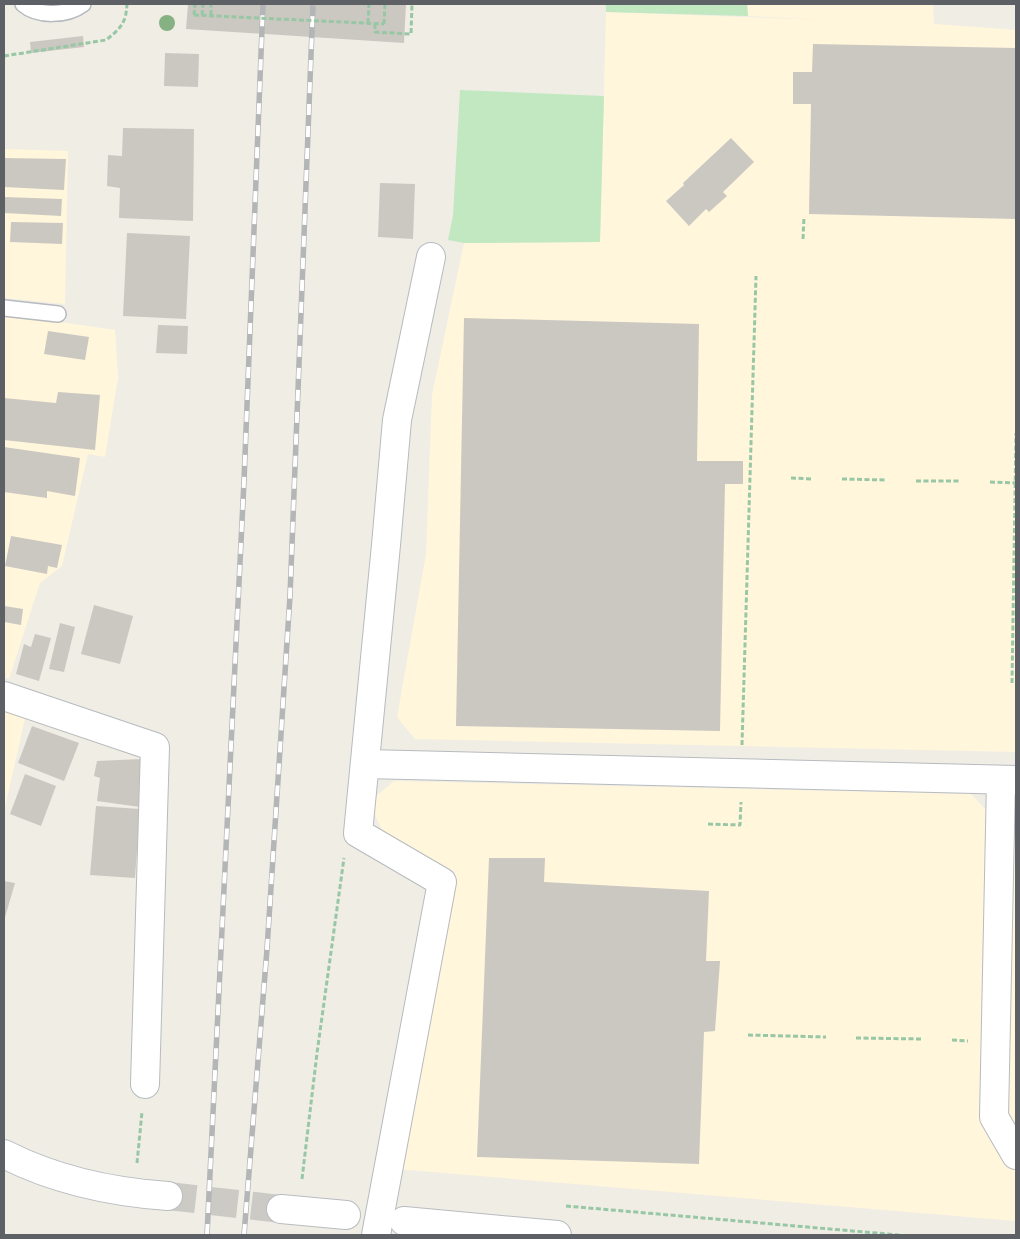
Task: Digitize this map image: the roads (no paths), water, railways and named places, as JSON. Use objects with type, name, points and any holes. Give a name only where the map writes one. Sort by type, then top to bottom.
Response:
[{"type":"street","points":[[376,1235],[442,882],[358,833],[366,764],[396,420],[431,257]]},
{"type":"street","points":[[4,696],[155,747],[145,1084]]},
{"type":"street","points":[[366,764],[1009,780],[994,1117],[1016,1155]]},
{"type":"street","points":[[4,1154],[40,1171],[65,1179],[128,1193],[168,1196]]},
{"type":"street","points":[[281,1209],[346,1215]]},
{"type":"street","points":[[404,1221],[557,1235]]},
{"type":"lane","points":[[22,4],[29,9],[43,13],[76,9],[83,4]]},
{"type":"lane","points":[[4,308],[58,314]]},
{"type":"tunnel","points":[[168,1196],[281,1209]]},
{"type":"railway","points":[[207,1235],[244,481],[263,4]]},
{"type":"railway","points":[[244,1235],[267,949],[290,596],[313,4]]}]
